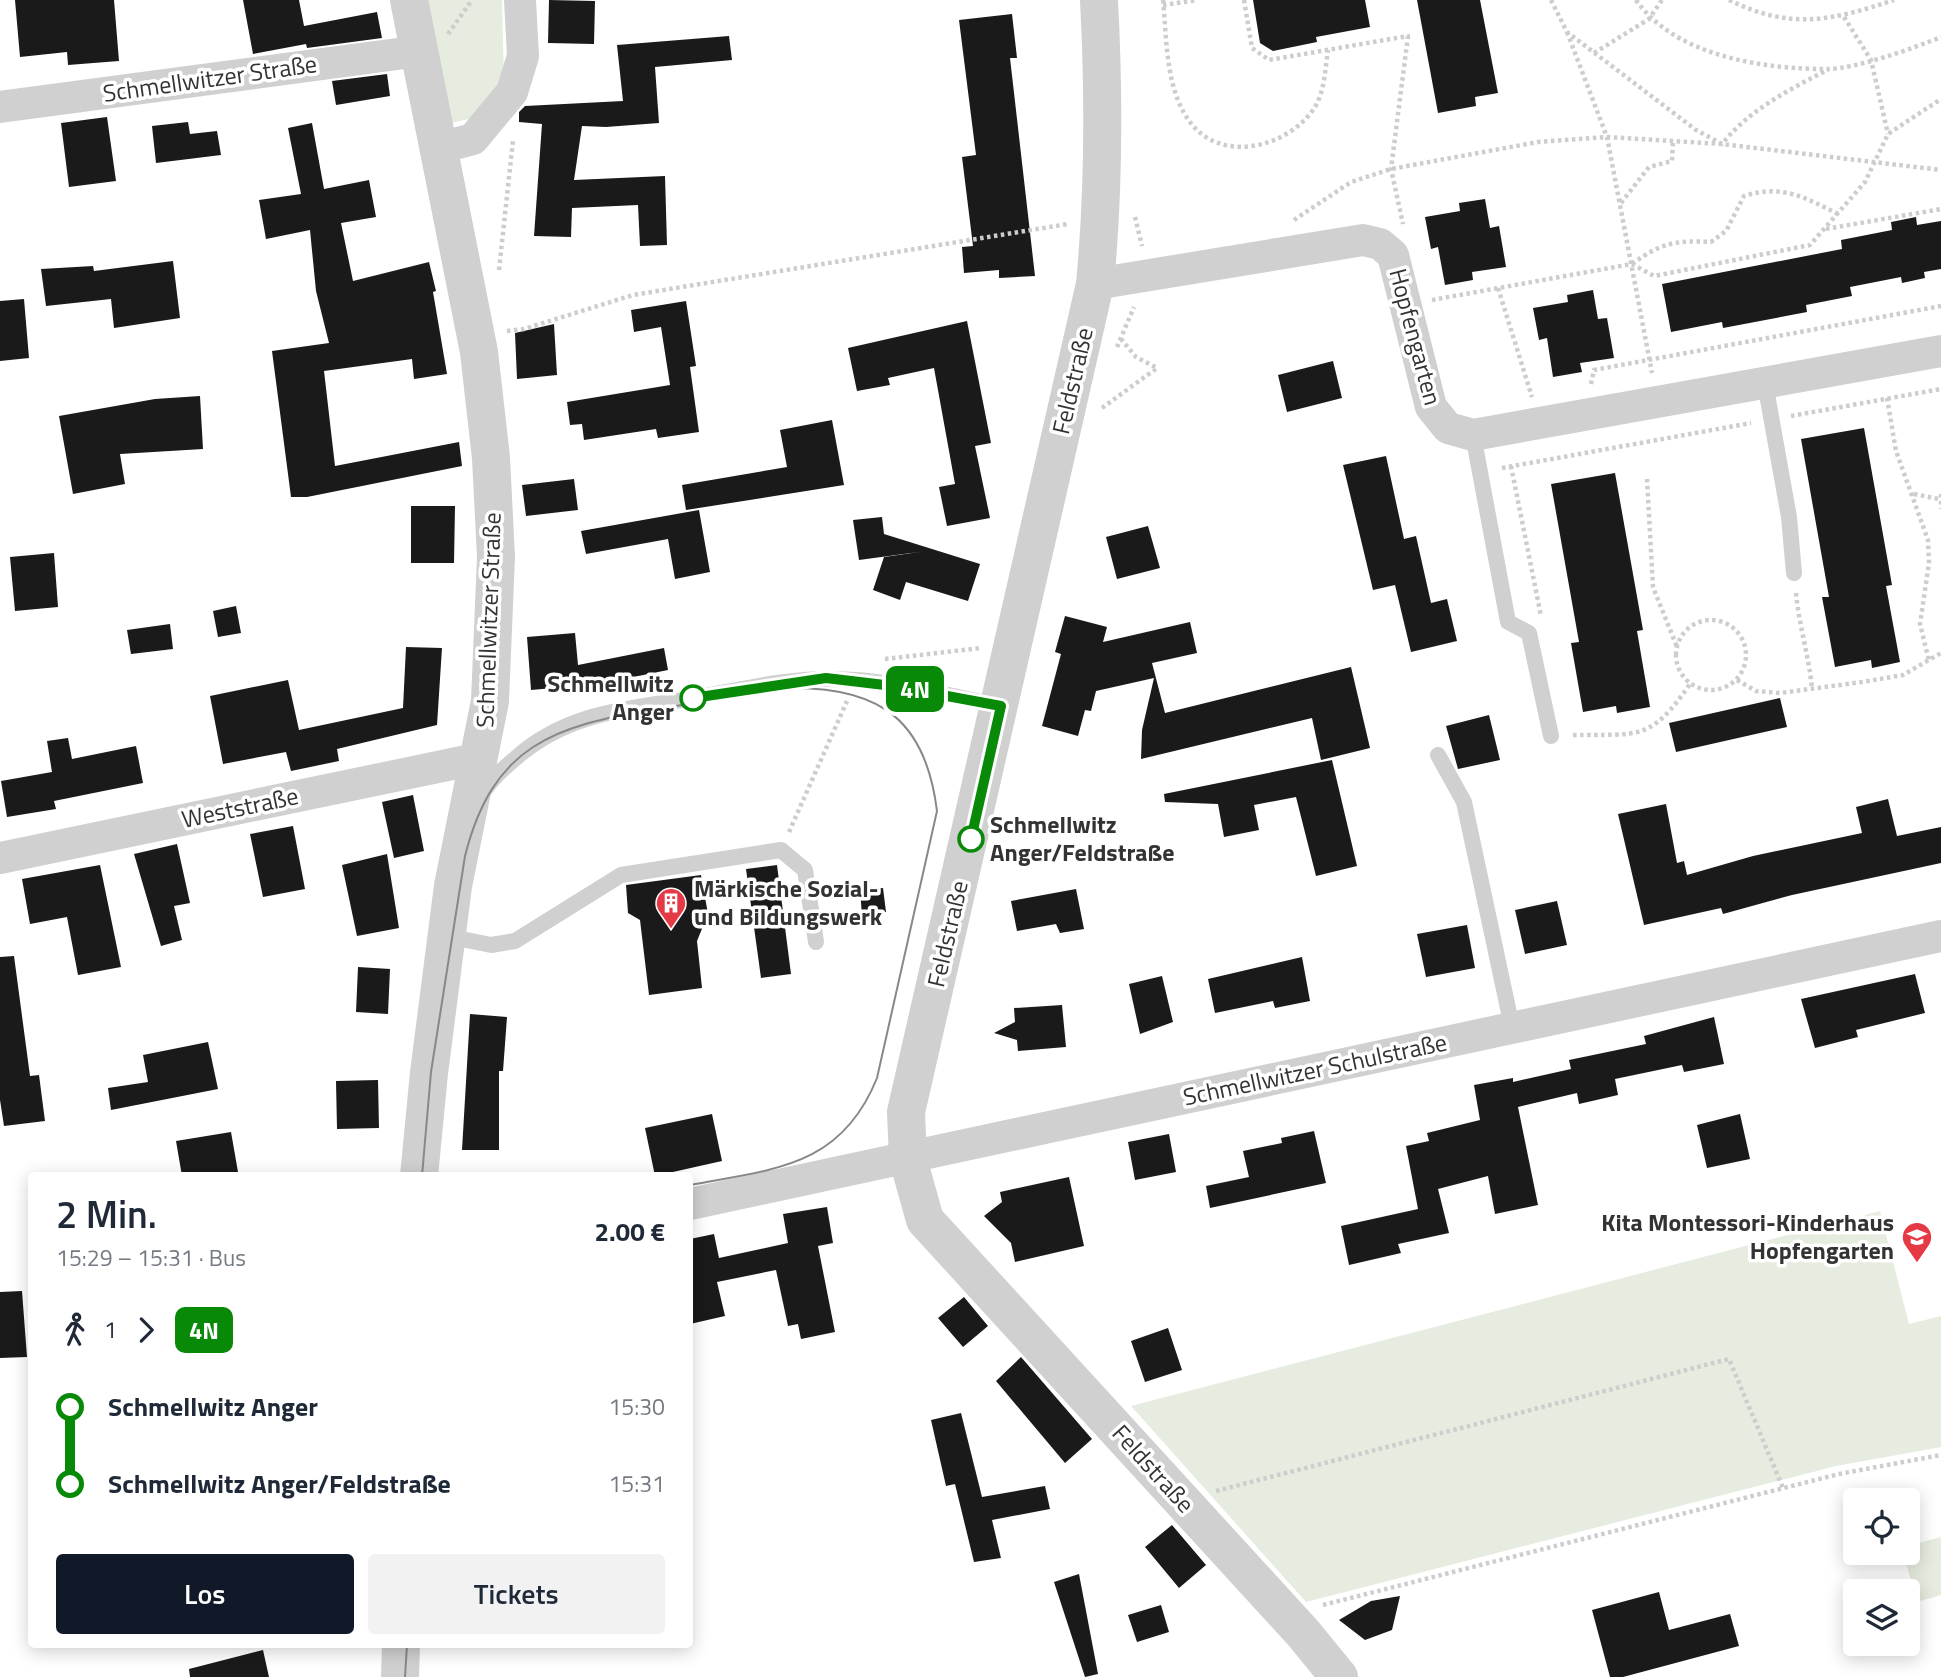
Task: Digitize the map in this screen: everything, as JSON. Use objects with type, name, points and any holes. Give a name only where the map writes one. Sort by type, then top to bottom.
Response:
[{"type":"street","name":"Schmellwitzer Straße","points":[[409,0],[476,334],[491,458],[496,557],[490,701],[481,758],[453,886],[419,1172]]},
{"type":"street","points":[[439,148],[473,139],[512,92],[523,56],[520,0]]},
{"type":"street","name":"Feldstraße","points":[[1099,0],[1101,223],[1095,284],[1001,706],[906,1112],[908,1159],[925,1220],[1285,1614],[1339,1677]]},
{"type":"street","name":"Schmellwitzer Straße","points":[[0,107],[419,51]]},
{"type":"street","name":"Hopfengarten","points":[[1095,284],[1363,240],[1380,244],[1393,255],[1431,407],[1448,428],[1473,435]]},
{"type":"street","points":[[1473,435],[1941,351]]},
{"type":"street","name":"Weststraße","points":[[0,858],[481,758]]},
{"type":"street","name":"Schmellwitzer Schulstraße","points":[[693,1203],[1941,936]]},
{"type":"street","points":[[400,1677],[401,1648]]},
{"type":"lane","points":[[1765,383],[1789,517],[1794,573]]},
{"type":"lane","points":[[1473,435],[1508,622],[1529,633],[1551,736]]},
{"type":"lane","points":[[466,826],[485,789],[540,737],[569,723],[603,714],[784,682],[826,678],[893,686],[1001,706]]},
{"type":"lane","points":[[1438,755],[1464,802],[1512,1027]]},
{"type":"lane","points":[[447,936],[491,945],[515,941],[621,875],[781,850],[805,870],[816,942]]},
{"type":"path","points":[[1198,0],[1163,3],[1170,69],[1179,102],[1194,127],[1209,139],[1229,146],[1269,142],[1289,133],[1302,122],[1322,94],[1328,50]]},
{"type":"path","points":[[1244,0],[1252,48],[1269,60],[1408,36],[1391,169],[1406,236]]},
{"type":"path","points":[[1552,0],[1607,137],[1656,403]]},
{"type":"path","points":[[1636,0],[1649,19],[1679,40],[1710,52],[1755,62],[1829,69]]},
{"type":"path","points":[[1594,53],[1649,19],[1662,0]]},
{"type":"path","points":[[1729,0],[1761,16],[1797,19],[1844,17],[1894,0]]},
{"type":"path","points":[[1844,17],[1871,60],[1888,134]]},
{"type":"path","points":[[1567,32],[1696,130],[1722,144]]},
{"type":"path","points":[[1722,144],[1740,122],[1775,98],[1829,69],[1871,60],[1941,37]]},
{"type":"path","points":[[1632,264],[1654,276],[1810,245],[1865,182],[1888,134],[1941,99]]},
{"type":"path","points":[[1286,225],[1351,182],[1391,169],[1538,142],[1607,137],[1722,144],[1941,170]]},
{"type":"path","points":[[1621,204],[1649,167],[1672,161],[1673,141]]},
{"type":"path","points":[[1421,302],[1632,264],[1653,249],[1678,241],[1711,242],[1726,231],[1744,196],[1764,189],[1795,193],[1838,214]]},
{"type":"path","points":[[1825,229],[1941,209]]},
{"type":"path","points":[[476,334],[524,329],[633,295],[1077,223]]},
{"type":"path","points":[[1142,244],[1155,243]]},
{"type":"path","points":[[1116,351],[1134,310],[1142,276]]},
{"type":"path","points":[[1497,288],[1531,386],[1533,409]]},
{"type":"path","points":[[1588,397],[1594,370],[1941,306]]},
{"type":"path","points":[[1099,410],[1157,368],[1136,357],[1121,339]]},
{"type":"path","points":[[1480,472],[1941,389]]},
{"type":"path","points":[[1887,398],[1896,450],[1928,540],[1929,563],[1920,624],[1929,662]]},
{"type":"path","points":[[1511,466],[1542,619],[1529,633]]},
{"type":"path","points":[[1647,480],[1653,587],[1677,647],[1679,670],[1690,684],[1707,691],[1724,688],[1737,680],[1744,668],[1746,650],[1742,638],[1725,623],[1713,620],[1692,626],[1683,634],[1677,647]]},
{"type":"path","points":[[1913,494],[1940,497],[1941,509]]},
{"type":"path","points":[[1794,573],[1812,689]]},
{"type":"path","points":[[874,660],[984,647]]},
{"type":"path","points":[[1737,680],[1756,691],[1780,693],[1812,689],[1903,675],[1941,653]]},
{"type":"path","points":[[1551,736],[1633,734],[1660,724],[1690,684]]},
{"type":"path","points":[[781,850],[847,701]]},
{"type":"path","points":[[1181,1500],[1729,1359],[1783,1488]]},
{"type":"path","points":[[1285,1614],[1783,1488],[1941,1455]]},
{"type":"shaded area","points":[[422,0],[502,0],[504,84],[482,116],[451,123]]},
{"type":"shaded area","points":[[1880,1211],[1909,1324],[1941,1316],[1941,1447],[1836,1466],[1306,1602],[1131,1406]]},
{"type":"shaded area","points":[[1941,1537],[1941,1595],[1920,1601],[1920,1579],[1911,1579],[1907,1565],[1920,1565],[1920,1543]]},
{"type":"building","points":[[15,0],[114,0],[119,61],[68,65],[67,52],[20,57]]},
{"type":"building","points":[[243,0],[299,0],[304,26],[377,12],[382,38],[307,48],[306,44],[253,54]]},
{"type":"building","points":[[549,0],[595,1],[594,44],[548,43]]},
{"type":"building","points":[[1253,0],[1365,0],[1370,27],[1316,37],[1317,42],[1273,51],[1260,43]]},
{"type":"building","points":[[1417,0],[1480,0],[1498,93],[1475,97],[1476,106],[1438,113]]},
{"type":"building","points":[[1012,14],[1017,58],[1010,58],[1035,276],[999,278],[999,270],[964,273],[962,247],[973,246],[962,157],[976,155],[959,20]]},
{"type":"building","points":[[729,36],[732,60],[655,67],[659,123],[582,126],[574,180],[665,176],[667,245],[640,246],[638,205],[572,208],[571,237],[534,236],[542,124],[519,122],[519,112],[525,106],[623,101],[617,45]]},
{"type":"building","points":[[387,74],[390,96],[336,105],[332,81]]},
{"type":"building","points":[[107,117],[116,181],[69,187],[61,123]]},
{"type":"building","points":[[188,122],[190,134],[217,131],[221,155],[156,163],[152,126]]},
{"type":"building","points":[[312,123],[324,189],[369,180],[376,217],[341,223],[353,281],[429,262],[436,291],[433,292],[447,374],[414,379],[412,359],[324,371],[335,466],[459,442],[462,466],[307,497],[291,497],[272,351],[329,343],[316,291],[310,230],[266,239],[259,200],[301,194],[288,128]]},
{"type":"building","points":[[1485,199],[1490,228],[1499,226],[1506,267],[1472,272],[1473,280],[1445,285],[1438,247],[1431,249],[1425,217],[1460,211],[1459,203]]},
{"type":"building","points":[[1916,217],[1917,225],[1941,221],[1941,269],[1924,272],[1925,278],[1902,283],[1901,277],[1850,287],[1852,296],[1806,305],[1807,312],[1723,328],[1722,322],[1671,332],[1662,284],[1842,249],[1841,240],[1892,230],[1891,222]]},
{"type":"building","points":[[173,261],[180,318],[114,328],[111,299],[46,306],[41,269],[93,266],[94,271]]},
{"type":"building","points":[[1593,290],[1598,319],[1607,318],[1614,358],[1580,363],[1582,372],[1553,377],[1547,338],[1539,340],[1533,308],[1568,302],[1567,295]]},
{"type":"building","points":[[24,299],[29,358],[0,361],[0,301]]},
{"type":"building","points":[[686,301],[696,366],[690,367],[699,432],[658,438],[656,429],[584,440],[582,424],[570,425],[567,402],[670,385],[661,327],[634,332],[631,310]]},
{"type":"building","points":[[967,321],[991,443],[975,446],[990,518],[947,526],[939,487],[955,484],[934,368],[888,378],[890,385],[857,391],[848,348]]},
{"type":"building","points":[[554,324],[557,375],[517,379],[515,333]]},
{"type":"building","points":[[1333,361],[1342,398],[1287,412],[1278,375]]},
{"type":"building","points":[[200,396],[203,449],[120,454],[125,484],[73,494],[59,416],[155,399]]},
{"type":"building","points":[[832,420],[844,485],[686,510],[682,485],[787,467],[780,430]]},
{"type":"building","points":[[1864,428],[1892,585],[1886,586],[1900,662],[1872,668],[1871,660],[1835,667],[1822,597],[1829,597],[1801,439]]},
{"type":"building","points":[[1386,456],[1404,539],[1416,536],[1431,603],[1447,599],[1457,641],[1411,652],[1395,585],[1373,590],[1343,465]]},
{"type":"building","points":[[1615,473],[1643,630],[1637,631],[1650,707],[1617,713],[1616,706],[1583,712],[1571,643],[1579,642],[1551,484]]},
{"type":"building","points":[[574,479],[578,510],[526,516],[522,485]]},
{"type":"building","points":[[411,506],[455,506],[454,563],[411,563]]},
{"type":"building","points":[[699,510],[710,572],[675,579],[668,539],[586,554],[581,531]]},
{"type":"building","points":[[882,517],[884,534],[980,564],[968,601],[906,582],[900,600],[873,590],[884,557],[926,551],[859,560],[853,520]]},
{"type":"building","points":[[1148,526],[1160,568],[1117,579],[1106,537]]},
{"type":"building","points":[[54,553],[58,607],[15,611],[10,557]]},
{"type":"building","points":[[236,606],[241,633],[218,637],[213,611]]},
{"type":"building","points":[[1065,616],[1107,627],[1103,642],[1190,622],[1197,653],[1152,663],[1165,713],[1351,667],[1370,748],[1321,760],[1312,718],[1141,759],[1142,730],[1154,678],[1096,691],[1091,711],[1085,710],[1078,736],[1042,726],[1061,654],[1055,652]]},
{"type":"building","points":[[170,624],[173,649],[131,654],[127,630]]},
{"type":"building","points":[[575,633],[578,665],[664,648],[668,670],[599,684],[531,690],[527,637]]},
{"type":"building","points":[[406,647],[442,648],[437,725],[337,749],[339,761],[291,771],[286,752],[223,764],[210,696],[288,680],[299,730],[403,708]]},
{"type":"building","points":[[1780,698],[1787,727],[1676,752],[1669,723]]},
{"type":"building","points":[[1489,715],[1500,760],[1458,769],[1446,726]]},
{"type":"building","points":[[68,738],[72,759],[136,746],[143,783],[54,801],[56,809],[7,817],[1,781],[52,772],[47,741]]},
{"type":"building","points":[[1332,760],[1357,866],[1316,876],[1296,797],[1254,805],[1259,830],[1224,837],[1218,804],[1165,802],[1164,794]]},
{"type":"building","points":[[413,795],[424,851],[394,858],[382,802]]},
{"type":"building","points":[[1888,799],[1897,836],[1941,827],[1941,863],[1792,895],[1723,914],[1721,908],[1644,925],[1618,814],[1666,804],[1677,863],[1684,861],[1687,875],[1753,856],[1862,833],[1856,807]]},
{"type":"building","points":[[293,826],[305,889],[263,897],[250,834]]},
{"type":"building","points":[[177,844],[190,903],[174,906],[182,940],[161,946],[134,854]]},
{"type":"building","points":[[387,854],[399,928],[357,936],[342,865]]},
{"type":"building","points":[[100,865],[121,967],[78,975],[67,917],[30,924],[22,879]]},
{"type":"building","points":[[777,865],[791,974],[761,978],[746,869]]},
{"type":"building","name":"Märkische Sozial- und Bildungswerk","points":[[701,875],[708,914],[697,941],[702,988],[649,995],[640,920],[628,913],[626,885]]},
{"type":"building","points":[[883,888],[886,912],[862,915],[860,890]]},
{"type":"building","points":[[1076,889],[1084,929],[1060,933],[1056,924],[1017,931],[1011,901]]},
{"type":"building","points":[[1557,901],[1567,945],[1525,954],[1515,910]]},
{"type":"building","points":[[1467,925],[1475,968],[1426,977],[1417,934]]},
{"type":"building","points":[[14,956],[30,1076],[39,1075],[45,1121],[4,1126],[0,1100],[0,957]]},
{"type":"building","points":[[1302,957],[1310,1001],[1275,1008],[1273,1001],[1215,1013],[1208,979]]},
{"type":"building","points":[[358,967],[390,969],[388,1014],[356,1012]]},
{"type":"building","points":[[1915,974],[1925,1013],[1856,1030],[1858,1037],[1815,1048],[1801,999]]},
{"type":"building","points":[[1162,976],[1173,1022],[1140,1034],[1129,984]]},
{"type":"building","points":[[1062,1005],[1066,1047],[1018,1051],[1017,1040],[994,1033],[1015,1022],[1014,1008]]},
{"type":"building","points":[[470,1014],[507,1017],[503,1071],[499,1071],[499,1150],[462,1150]]},
{"type":"building","points":[[1714,1017],[1724,1064],[1684,1072],[1682,1065],[1615,1079],[1618,1095],[1579,1104],[1577,1093],[1518,1107],[1538,1205],[1495,1214],[1488,1176],[1438,1189],[1449,1233],[1398,1244],[1401,1253],[1349,1265],[1341,1226],[1418,1209],[1406,1146],[1429,1141],[1427,1133],[1480,1120],[1474,1085],[1513,1078],[1513,1082],[1571,1069],[1569,1060],[1646,1044],[1644,1036]]},
{"type":"building","points":[[208,1042],[218,1089],[111,1110],[108,1088],[148,1082],[143,1055]]},
{"type":"building","points":[[378,1080],[379,1128],[337,1129],[336,1081]]},
{"type":"building","points":[[712,1114],[722,1161],[673,1172],[654,1172],[645,1128]]},
{"type":"building","points":[[1740,1114],[1750,1159],[1707,1168],[1697,1125]]},
{"type":"building","points":[[1314,1131],[1326,1183],[1210,1208],[1206,1186],[1249,1177],[1243,1151],[1282,1143],[1281,1138]]},
{"type":"building","points":[[231,1132],[238,1172],[181,1172],[176,1141]]},
{"type":"building","points":[[1169,1134],[1176,1172],[1135,1180],[1128,1142]]},
{"type":"building","points":[[1069,1177],[1084,1246],[1015,1262],[1011,1243],[984,1216],[1002,1202],[1000,1192]]},
{"type":"building","points":[[827,1207],[833,1243],[818,1246],[835,1332],[801,1339],[798,1324],[788,1326],[776,1270],[717,1282],[725,1316],[693,1323],[693,1238],[714,1234],[719,1258],[788,1243],[783,1214]]},
{"type":"building","points":[[22,1291],[27,1357],[0,1358],[0,1292]]},
{"type":"building","points":[[964,1297],[988,1326],[963,1347],[938,1318]]},
{"type":"building","points":[[1168,1328],[1182,1370],[1145,1382],[1131,1341]]},
{"type":"building","points":[[1021,1357],[1092,1439],[1065,1463],[996,1381]]},
{"type":"building","points":[[961,1413],[982,1497],[1045,1486],[1050,1509],[992,1520],[1001,1558],[974,1562],[955,1484],[946,1486],[931,1420]]},
{"type":"building","points":[[1172,1525],[1206,1565],[1179,1588],[1145,1547]]},
{"type":"building","points":[[1079,1574],[1098,1674],[1085,1677],[1054,1582]]},
{"type":"building","points":[[1659,1592],[1669,1630],[1730,1614],[1739,1646],[1623,1677],[1610,1677],[1592,1610]]},
{"type":"building","points":[[1400,1596],[1392,1630],[1365,1640],[1339,1620],[1371,1601]]},
{"type":"building","points":[[1161,1605],[1169,1632],[1137,1642],[1128,1615]]},
{"type":"building","points":[[263,1650],[269,1677],[190,1677],[189,1669]]},
{"type":"tram line","points":[[422,1172],[431,1072],[465,856],[477,819],[492,789],[511,765],[533,747],[558,734],[587,724],[656,709],[794,688],[825,690],[875,703],[894,716],[910,733],[922,754],[937,811],[877,1078],[862,1108],[844,1130],[824,1147],[776,1168],[693,1184]]},
{"type":"tram line","points":[[405,1677],[407,1648]]},
{"type":"bus line","name":"4N","points":[[693,698],[784,682],[826,678],[893,686],[1001,706],[971,839]]},
{"type":"place","name":"Schmellwitz Anger","points":[[693,698]]},
{"type":"place","name":"Schmellwitz Anger/Feldstraße","points":[[971,839]]},
{"type":"place","name":"Märkische Sozial- und Bildungswerk","points":[[671,930]]},
{"type":"place","name":"Kita Montessori-Kinderhaus Hopfengarten","points":[[1917,1264]]}]
